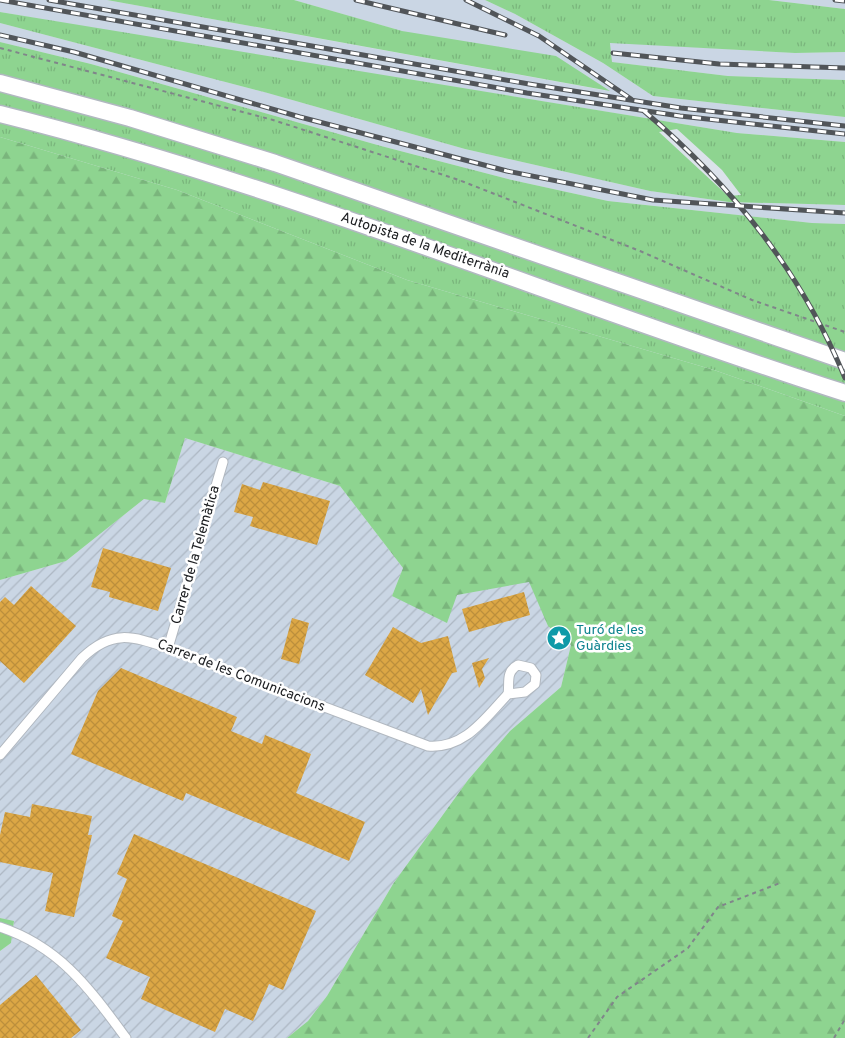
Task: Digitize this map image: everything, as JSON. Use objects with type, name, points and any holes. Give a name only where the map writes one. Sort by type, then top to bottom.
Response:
[{"type":"highway","points":[[0,83],[139,121],[275,163],[845,361]]},
{"type":"highway","name":"Autopista de la Mediterrània","points":[[0,114],[119,146],[275,194],[845,393]]},
{"type":"street","name":"Carrer de la Telemàtica","points":[[168,648],[223,462]]},
{"type":"street","name":"Carrer de les Comunicacions","points":[[0,755],[82,658],[97,645],[117,637],[127,636],[168,648],[428,746],[439,747],[459,742],[508,694]]},
{"type":"street","points":[[0,927],[38,943],[61,960],[100,1003],[126,1038]]},
{"type":"path","points":[[0,48],[273,120],[459,180],[640,251],[752,300],[845,332]]},
{"type":"path","points":[[588,1038],[617,997],[688,948],[718,907],[780,883]]},
{"type":"path","points":[[834,1038],[845,1019]]},
{"type":"shaded area","points":[[0,0],[107,0],[608,91],[294,0],[485,0],[515,14],[603,63],[653,96],[845,117],[845,142],[737,133],[145,37],[0,12]]},
{"type":"shaded area","points":[[769,0],[845,0],[845,9]]},
{"type":"shaded area","points":[[0,23],[264,92],[465,149],[650,191],[729,202],[845,205],[845,224],[812,223],[608,201],[512,180],[381,146],[91,64],[0,42]]},
{"type":"shaded area","points":[[610,42],[795,53],[845,52],[845,80],[728,76],[611,62]]},
{"type":"shaded area","points":[[185,438],[340,486],[403,568],[392,596],[457,595],[529,581],[548,625],[571,645],[561,687],[510,731],[468,780],[393,884],[327,996],[308,1021],[287,1038],[0,1038],[0,951],[11,943],[14,922],[0,918],[0,580],[66,561],[144,499],[165,503]]},
{"type":"green space","points":[[107,0],[294,0],[402,31],[556,56],[610,91]]},
{"type":"green space","points":[[485,0],[769,0],[845,9],[845,52],[795,53],[610,43],[612,62],[728,76],[845,80],[845,117],[653,96],[603,63],[515,14]]},
{"type":"green space","points":[[0,12],[737,133],[845,142],[845,205],[729,202],[650,191],[465,149],[264,92],[0,23]],"holes":[[[677,129],[722,170],[741,195],[728,196],[659,132]]]},
{"type":"green space","points":[[0,42],[91,64],[381,146],[512,180],[608,201],[812,223],[845,224],[845,416],[714,370],[407,280],[177,190],[0,137]]},
{"type":"green space","points":[[0,137],[177,190],[407,280],[714,370],[845,416],[845,1038],[287,1038],[308,1021],[327,996],[393,884],[468,780],[510,731],[561,687],[571,645],[548,626],[529,582],[457,595],[447,623],[392,596],[403,568],[340,486],[185,438],[165,503],[144,499],[66,561],[0,580]]},
{"type":"green space","points":[[0,918],[14,921],[11,943],[0,951]]},
{"type":"building","points":[[263,482],[330,501],[317,545],[250,526],[253,517],[234,512],[242,484],[260,490]]},
{"type":"building","points":[[103,548],[171,568],[158,611],[109,597],[110,592],[91,587]]},
{"type":"building","points":[[31,586],[76,626],[24,683],[0,661],[0,602],[5,597],[14,605]]},
{"type":"building","points":[[524,592],[530,615],[469,632],[462,609]]},
{"type":"building","points":[[292,618],[309,623],[299,664],[281,659]]},
{"type":"building","points":[[393,627],[421,643],[448,636],[457,672],[452,673],[428,715],[421,689],[413,703],[365,675]]},
{"type":"building","points":[[489,658],[482,669],[485,678],[479,688],[472,663]]},
{"type":"building","points":[[121,668],[237,717],[231,731],[262,744],[265,735],[311,754],[296,793],[365,822],[349,861],[186,793],[183,801],[71,754],[98,691]]},
{"type":"building","points":[[32,804],[92,816],[88,835],[92,835],[74,917],[45,911],[53,873],[0,862],[0,835],[5,812],[30,817]]},
{"type":"building","points":[[134,834],[316,911],[283,990],[269,984],[253,1021],[225,1009],[215,1032],[141,999],[150,977],[106,958],[123,921],[112,916],[127,879],[117,874]]},
{"type":"building","points":[[36,975],[81,1030],[71,1038],[0,1038],[0,1005]]},
{"type":"railway","points":[[0,0],[527,93],[680,116],[845,134]]},
{"type":"railway","points":[[49,0],[529,84],[681,108],[845,126]]},
{"type":"railway","points":[[356,0],[505,35]]},
{"type":"railway","points":[[466,0],[539,36],[631,99]]},
{"type":"railway","points":[[835,0],[845,1]]},
{"type":"railway","points":[[0,35],[74,52],[300,117],[507,171],[653,200],[845,213]]},
{"type":"railway","points":[[613,53],[719,64],[845,68]]},
{"type":"railway","points":[[644,111],[706,169],[761,232],[807,302],[845,378]]},
{"type":"place","name":"Turó de les Guàrdies","points":[[559,638]]}]
